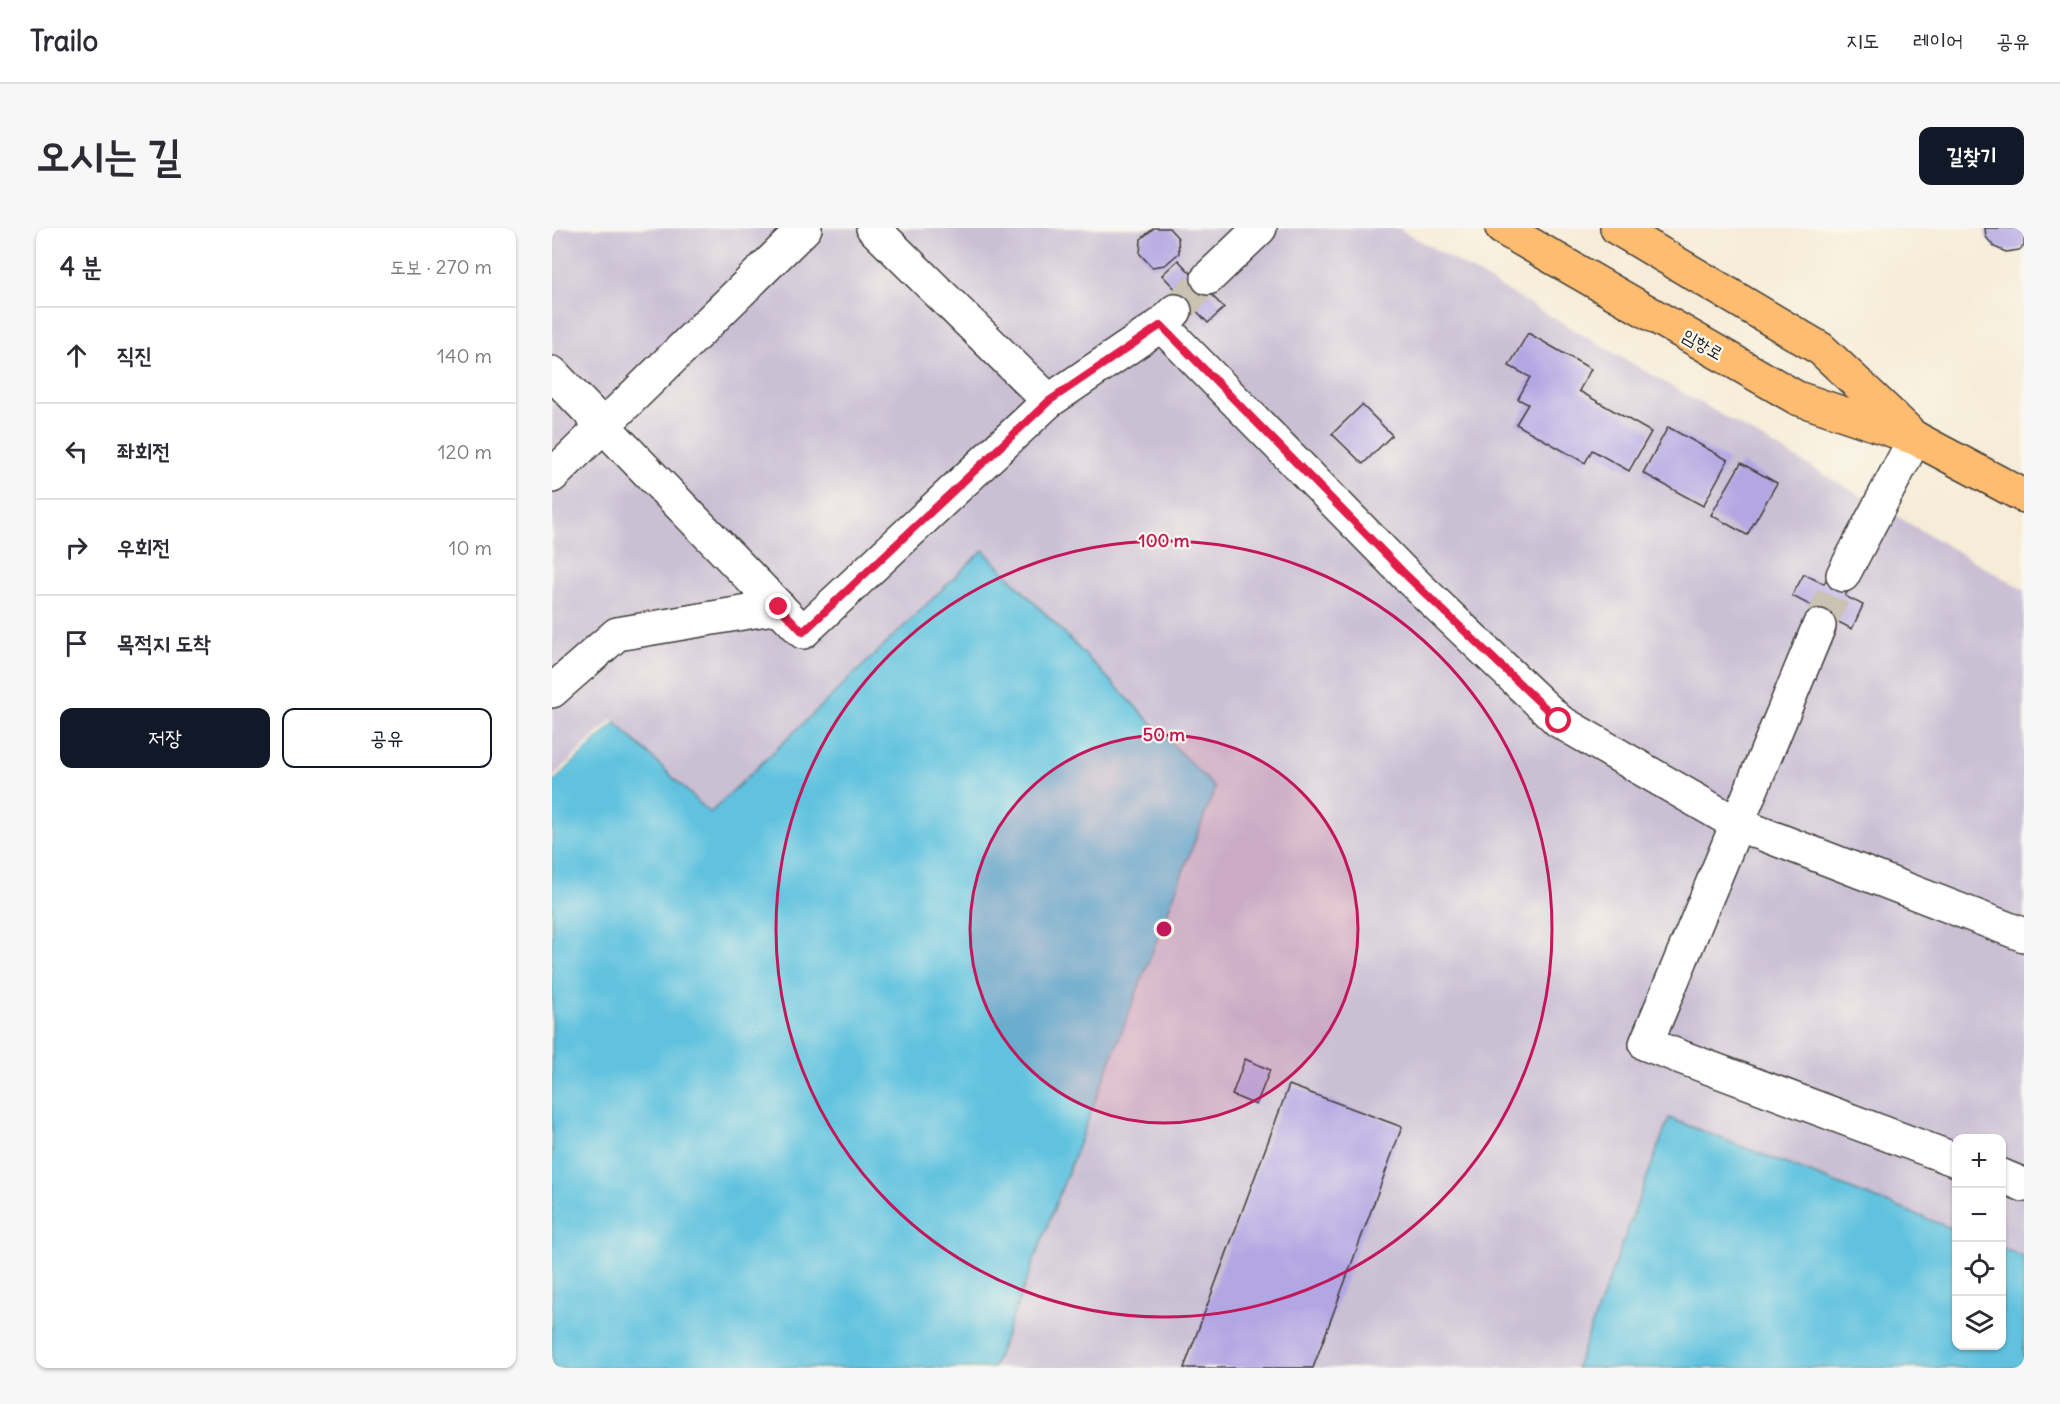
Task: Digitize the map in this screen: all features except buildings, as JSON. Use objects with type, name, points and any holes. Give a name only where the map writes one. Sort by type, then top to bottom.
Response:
[{"type":"main road","name":"임항로","points":[[1502,228],[1797,398],[1914,438],[2024,496]]},
{"type":"main road","name":"임항로","points":[[1617,228],[1821,349],[1914,438]]},
{"type":"lane","points":[[552,476],[805,228]]},
{"type":"lane","points":[[873,228],[1049,401]]},
{"type":"lane","points":[[1208,278],[1260,228]]},
{"type":"lane","points":[[552,373],[803,632],[1049,401],[1168,318],[1408,577],[1559,721],[1737,824],[2024,935]]},
{"type":"lane","points":[[1843,575],[1914,438]]},
{"type":"lane","points":[[552,691],[617,634],[779,607]]},
{"type":"lane","points":[[1819,626],[1646,1044],[1952,1159]]},
{"type":"lane","points":[[2006,1178],[2024,1185]]},
{"type":"shaded area","points":[[552,228],[1398,228],[2024,590],[2024,1257],[2006,1250],[2006,1134],[1952,1134],[1952,1228],[1669,1118],[1576,1368],[993,1368],[1215,788],[983,550],[709,814],[615,722],[552,782]]},
{"type":"water","points":[[983,550],[1215,788],[993,1368],[552,1368],[552,782],[615,722],[710,813]]},
{"type":"water","points":[[1669,1118],[1952,1228],[1952,1350],[2006,1350],[2006,1250],[2024,1257],[2024,1368],[1576,1368]]},
{"type":"pier","points":[[613,719],[615,722],[552,782],[552,778]]},
{"type":"tunnel","points":[[1175,311],[1208,278]]},
{"type":"tunnel","points":[[1819,626],[1843,575]]},
{"type":"route","points":[[779,607],[803,632],[1049,401],[1161,325],[1408,577],[1559,721]]}]
